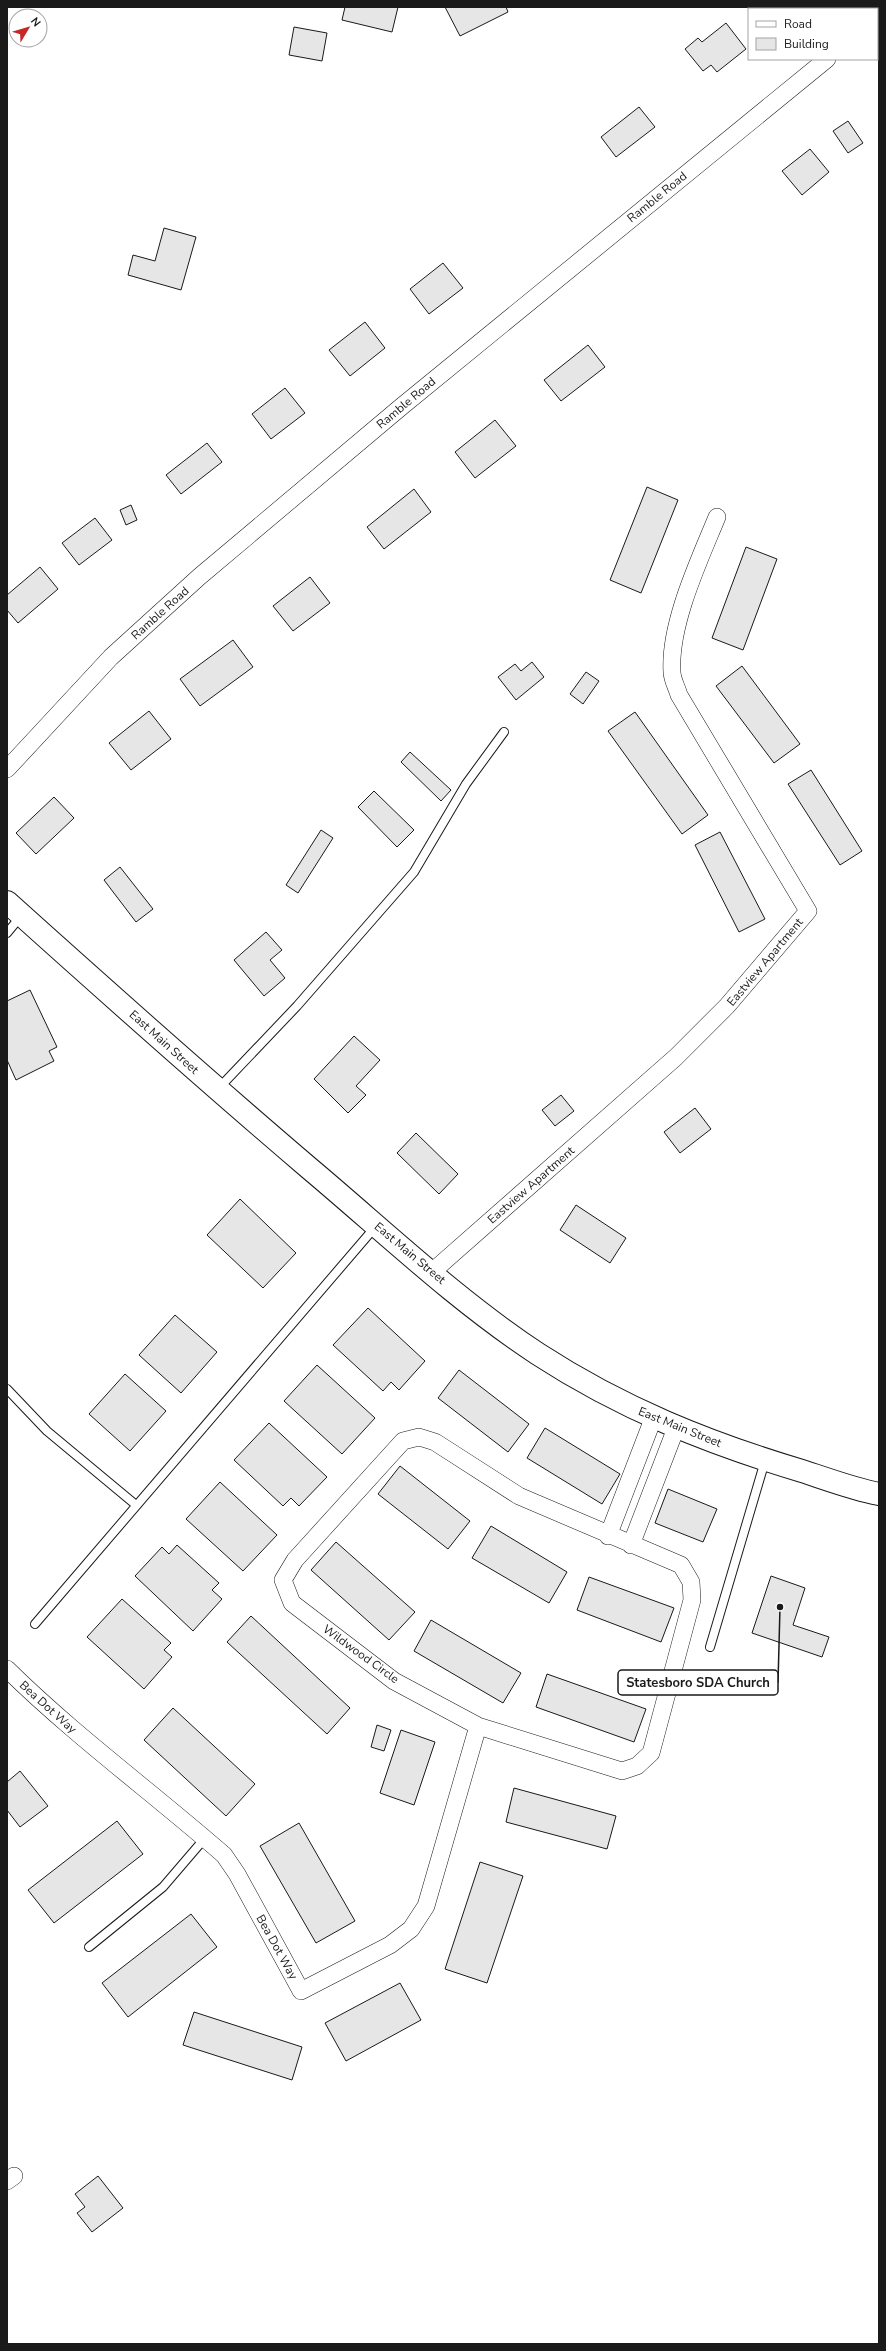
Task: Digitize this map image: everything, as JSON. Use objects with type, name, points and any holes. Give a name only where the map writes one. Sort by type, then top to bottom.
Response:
[{"type":"main road","name":"East Main Street","points":[[14,909],[217,1089],[432,1272],[493,1322],[538,1354],[600,1392],[654,1419],[766,1460],[879,1494]]},
{"type":"street","name":"Ramble Road","points":[[7,770],[111,657],[199,577],[401,407],[826,60]]},
{"type":"street","name":"Eastview Apartment","points":[[432,1272],[676,1057],[727,1006],[808,911],[679,695],[672,673],[675,636],[693,576],[717,518]]},
{"type":"street","points":[[608,1536],[654,1419]]},
{"type":"street","points":[[631,1545],[676,1428]]},
{"type":"street","name":"Wildwood Circle","points":[[419,1437],[435,1442],[519,1496],[631,1545],[681,1566],[691,1582],[692,1600],[651,1753],[637,1766],[622,1771],[478,1726],[394,1681],[292,1603],[283,1580],[294,1560],[403,1441],[419,1437]]},
{"type":"street","name":"Bea Dot Way","points":[[7,1669],[33,1694],[111,1762],[224,1855],[237,1874],[300,1991],[390,1945],[411,1929],[426,1906],[478,1726]]},
{"type":"lane","points":[[217,1089],[297,1006],[414,872],[466,784],[504,732]]},
{"type":"lane","points":[[7,932],[14,909]]},
{"type":"lane","points":[[35,1624],[377,1225]]},
{"type":"lane","points":[[7,1388],[47,1431],[136,1505]]},
{"type":"lane","points":[[710,1647],[766,1460]]},
{"type":"lane","points":[[89,1947],[163,1887],[205,1838]]},
{"type":"building","points":[[345,7],[398,7],[392,32],[342,20]]},
{"type":"building","points":[[445,7],[506,7],[508,12],[460,36]]},
{"type":"building","points":[[726,23],[746,49],[717,72],[711,65],[703,71],[685,49],[698,38],[702,42]]},
{"type":"building","points":[[294,27],[327,33],[322,61],[289,55]]},
{"type":"building","points":[[639,107],[655,127],[616,157],[601,137]]},
{"type":"building","points":[[848,121],[863,143],[848,153],[833,131]]},
{"type":"building","points":[[810,149],[829,172],[802,195],[782,171]]},
{"type":"building","points":[[164,228],[196,237],[181,290],[128,275],[133,255],[155,261]]},
{"type":"building","points":[[443,263],[463,288],[429,314],[410,289]]},
{"type":"building","points":[[365,322],[385,348],[350,376],[329,350]]},
{"type":"building","points":[[588,345],[605,367],[561,401],[544,380]]},
{"type":"building","points":[[285,388],[305,413],[271,439],[252,414]]},
{"type":"building","points":[[495,420],[516,446],[475,478],[455,452]]},
{"type":"building","points":[[207,443],[222,462],[181,494],[166,475]]},
{"type":"building","points":[[647,487],[678,500],[641,593],[610,580]]},
{"type":"building","points":[[414,489],[431,512],[384,549],[367,527]]},
{"type":"building","points":[[131,505],[137,520],[126,525],[120,510]]},
{"type":"building","points":[[95,518],[112,540],[79,565],[62,543]]},
{"type":"building","points":[[746,547],[777,559],[743,650],[712,638]]},
{"type":"building","points":[[40,567],[58,589],[18,623],[7,610],[7,595]]},
{"type":"building","points":[[310,577],[330,603],[293,631],[273,606]]},
{"type":"building","points":[[233,640],[253,667],[200,706],[180,679]]},
{"type":"building","points":[[532,662],[544,677],[516,700],[498,677],[515,664],[521,671]]},
{"type":"building","points":[[742,666],[800,744],[774,763],[716,686]]},
{"type":"building","points":[[586,672],[599,681],[583,704],[570,694]]},
{"type":"building","points":[[149,711],[171,739],[131,770],[109,743]]},
{"type":"building","points":[[635,712],[708,815],[682,834],[608,731]]},
{"type":"building","points":[[410,752],[451,790],[441,801],[401,762]]},
{"type":"building","points":[[811,770],[862,851],[840,865],[788,784]]},
{"type":"building","points":[[374,791],[414,830],[397,847],[358,807]]},
{"type":"building","points":[[54,797],[74,818],[36,854],[16,833]]},
{"type":"building","points":[[321,830],[333,838],[298,893],[286,885]]},
{"type":"building","points":[[720,832],[765,919],[739,932],[695,845]]},
{"type":"building","points":[[120,867],[153,909],[136,922],[104,880]]},
{"type":"building","points":[[266,932],[282,950],[270,960],[285,978],[264,996],[234,960]]},
{"type":"building","points":[[30,990],[57,1047],[49,1051],[54,1061],[16,1080],[7,1060],[7,1001]]},
{"type":"building","points":[[354,1036],[380,1060],[356,1086],[366,1095],[348,1113],[314,1079]]},
{"type":"building","points":[[561,1095],[574,1111],[555,1126],[542,1110]]},
{"type":"building","points":[[695,1108],[711,1129],[680,1153],[664,1132]]},
{"type":"building","points":[[416,1133],[458,1174],[439,1194],[397,1153]]},
{"type":"building","points":[[240,1199],[296,1253],[263,1288],[207,1235]]},
{"type":"building","points":[[576,1205],[626,1238],[610,1263],[560,1230]]},
{"type":"building","points":[[368,1308],[425,1361],[399,1390],[391,1382],[383,1391],[333,1345]]},
{"type":"building","points":[[175,1315],[217,1352],[181,1393],[139,1355]]},
{"type":"building","points":[[317,1365],[375,1418],[342,1454],[284,1401]]},
{"type":"building","points":[[459,1370],[529,1424],[508,1452],[438,1398]]},
{"type":"building","points":[[125,1374],[166,1411],[130,1451],[89,1414]]},
{"type":"building","points":[[269,1423],[327,1477],[299,1506],[291,1498],[283,1506],[234,1460]]},
{"type":"building","points":[[545,1428],[620,1474],[602,1504],[527,1458]]},
{"type":"building","points":[[400,1466],[470,1521],[448,1549],[378,1494]]},
{"type":"building","points":[[220,1482],[277,1535],[243,1571],[186,1519]]},
{"type":"building","points":[[668,1489],[717,1509],[703,1542],[655,1523]]},
{"type":"building","points":[[491,1526],[567,1572],[549,1603],[472,1558]]},
{"type":"building","points":[[336,1542],[415,1612],[389,1640],[311,1570]]},
{"type":"building","points":[[177,1545],[219,1583],[212,1590],[222,1599],[193,1631],[135,1576],[162,1547],[169,1554]]},
{"type":"building","points":[[771,1576],[805,1588],[793,1625],[829,1637],[822,1657],[752,1633]]},
{"type":"building","points":[[589,1577],[674,1608],[661,1642],[577,1610]]},
{"type":"building","points":[[122,1599],[171,1643],[164,1650],[172,1657],[144,1689],[87,1637]]},
{"type":"building","points":[[251,1616],[350,1708],[327,1734],[227,1642]]},
{"type":"building","points":[[431,1620],[521,1673],[503,1703],[414,1651]]},
{"type":"building","points":[[547,1674],[646,1709],[634,1742],[536,1707]]},
{"type":"building","points":[[173,1708],[255,1784],[226,1816],[144,1740]]},
{"type":"building","points":[[377,1725],[391,1730],[384,1751],[371,1747]]},
{"type":"building","points":[[401,1730],[435,1742],[414,1805],[380,1793]]},
{"type":"building","points":[[20,1771],[48,1806],[20,1827],[7,1810],[7,1782]]},
{"type":"building","points":[[514,1788],[616,1816],[607,1849],[506,1822]]},
{"type":"building","points":[[117,1821],[143,1854],[54,1923],[28,1890]]},
{"type":"building","points":[[299,1823],[355,1921],[316,1943],[260,1846]]},
{"type":"building","points":[[480,1862],[523,1876],[487,1983],[445,1969]]},
{"type":"building","points":[[191,1914],[217,1947],[128,2017],[102,1983]]},
{"type":"building","points":[[400,1983],[421,2020],[346,2061],[325,2023]]},
{"type":"building","points":[[194,2012],[302,2047],[292,2080],[183,2045]]},
{"type":"building","points":[[98,2176],[123,2208],[92,2232],[77,2213],[85,2207],[75,2194]]},
{"type":"place","name":"Statesboro SDA Church","points":[[780,1607]]}]
